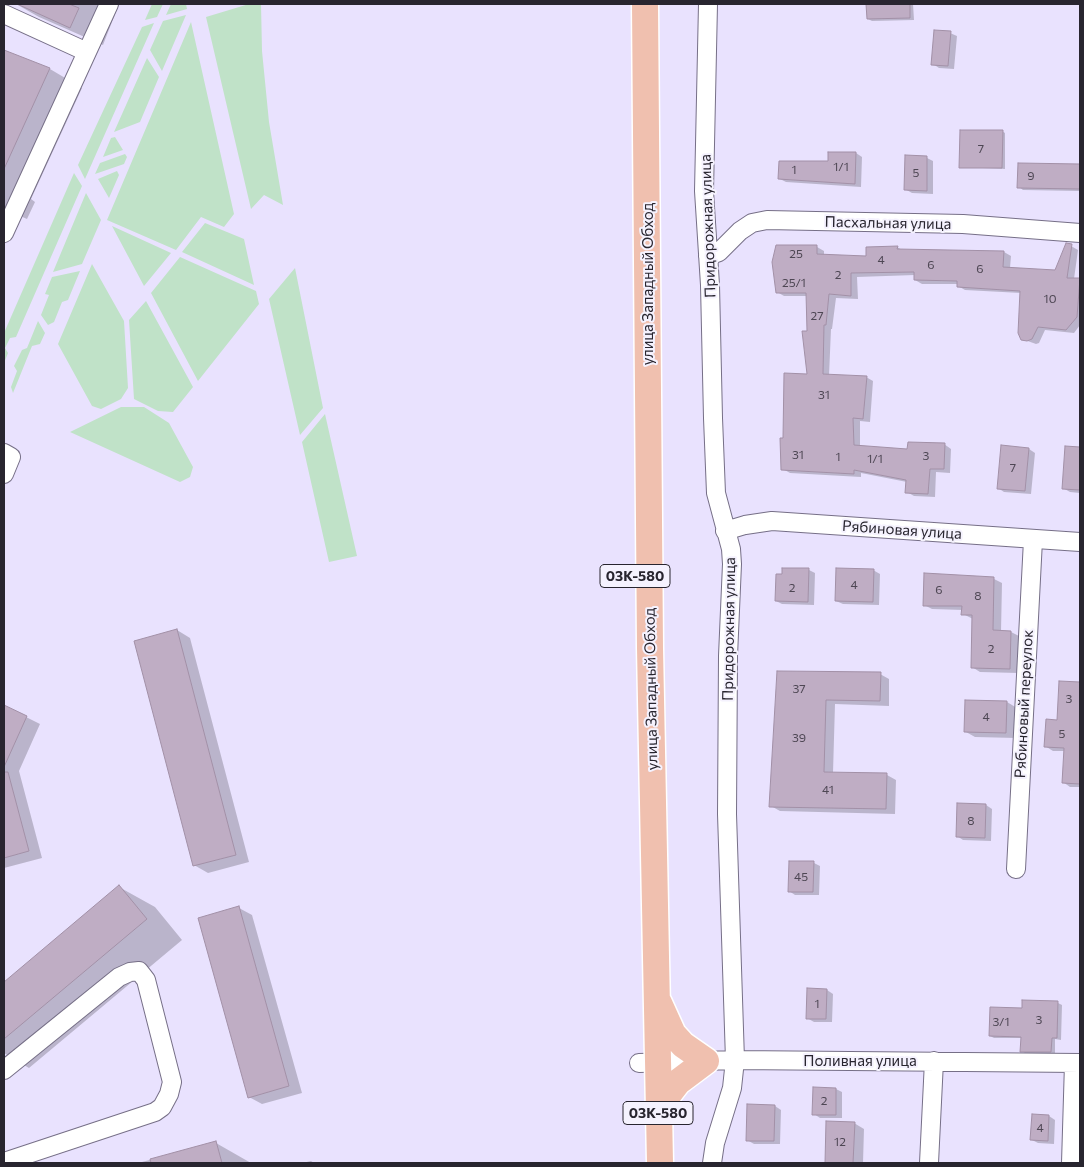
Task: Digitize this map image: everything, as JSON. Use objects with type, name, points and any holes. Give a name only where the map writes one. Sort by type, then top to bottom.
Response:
[{"type":"highway","name":"улица Западный Обход","points":[[629,4],[648,1062],[659,1129],[660,1163]]},
{"type":"highway","name":"улица Западный Обход","points":[[642,1163],[648,1062],[656,994],[650,648],[645,4]]},
{"type":"highway","points":[[656,994],[673,1034],[683,1045],[706,1061],[678,1082],[668,1095],[663,1106],[659,1129]]},
{"type":"street","points":[[4,234],[109,4]]},
{"type":"street","name":"Придорожная улица","points":[[708,4],[704,191],[716,493],[731,549],[732,564],[728,656],[727,814],[735,1060],[732,1088],[712,1163]]},
{"type":"street","points":[[4,14],[87,52]]},
{"type":"street","name":"Пасхальная улица","points":[[708,256],[719,252],[740,231],[752,223],[767,220],[964,224],[1080,233]]},
{"type":"street","points":[[4,474],[8,455]]},
{"type":"street","name":"Рябиновая улица","points":[[725,531],[772,520],[1080,542]]},
{"type":"street","name":"Рябиновый переулок","points":[[1016,868],[1033,540]]},
{"type":"street","points":[[4,1070],[119,977],[138,971],[146,980],[172,1082],[169,1094],[162,1107],[155,1112],[4,1162]]},
{"type":"street","name":"Поливная улица","points":[[648,1062],[735,1060],[1077,1064]]},
{"type":"street","points":[[929,1163],[934,1061]]},
{"type":"street","points":[[1071,1163],[1077,1064]]},
{"type":"green space","points":[[152,4],[163,4],[157,17],[145,20]]},
{"type":"green space","points":[[171,4],[186,4],[187,9],[166,15]]},
{"type":"green space","points":[[249,4],[261,4],[262,51],[269,122],[283,205],[264,195],[251,209],[206,17]]},
{"type":"green space","points":[[186,15],[162,71],[150,50],[163,21]]},
{"type":"green space","points":[[191,22],[234,214],[224,227],[201,217],[176,250],[107,220]]},
{"type":"green space","points":[[154,23],[85,179],[78,165],[142,27]]},
{"type":"green space","points":[[147,58],[159,77],[140,122],[114,132]]},
{"type":"green space","points":[[115,137],[123,150],[103,157],[111,138]]},
{"type":"green space","points":[[125,154],[127,157],[124,164],[95,174],[100,163]]},
{"type":"green space","points":[[117,171],[119,175],[109,198],[98,179]]},
{"type":"green space","points":[[74,173],[82,186],[16,337],[10,338],[5,348],[8,353],[4,363],[4,333]]},
{"type":"green space","points":[[86,193],[101,220],[82,264],[53,272]]},
{"type":"green space","points":[[205,223],[244,239],[254,285],[182,252]]},
{"type":"green space","points":[[112,226],[171,253],[144,286]]},
{"type":"green space","points":[[180,257],[256,291],[259,304],[198,381],[151,293]]},
{"type":"green space","points":[[92,264],[124,321],[128,388],[121,399],[101,409],[92,406],[58,344]]},
{"type":"green space","points":[[295,268],[323,408],[300,435],[269,299]]},
{"type":"green space","points":[[80,271],[68,300],[62,302],[54,322],[48,325],[41,315],[49,295],[45,294],[52,277]]},
{"type":"green space","points":[[146,301],[193,387],[173,412],[158,411],[134,399],[129,320]]},
{"type":"green space","points":[[38,321],[45,333],[40,344],[32,346],[13,393],[11,387],[17,371],[14,366],[22,350],[27,348]]},
{"type":"green space","points":[[121,407],[144,407],[169,423],[193,467],[190,477],[180,482],[70,432]]},
{"type":"green space","points":[[325,414],[357,556],[329,562],[302,442]]},
{"type":"building","points":[[17,4],[69,4],[79,8],[70,28]]},
{"type":"building","points":[[866,4],[910,4],[910,18],[867,19]]},
{"type":"building","points":[[934,30],[951,31],[948,66],[931,65]]},
{"type":"building","points":[[4,50],[50,68],[4,169]]},
{"type":"building","points":[[960,130],[1003,130],[1002,168],[959,168]]},
{"type":"building","points":[[828,152],[856,152],[855,184],[778,179],[779,161],[828,161]]},
{"type":"building","points":[[905,155],[927,156],[927,191],[904,190]]},
{"type":"building","points":[[1018,163],[1080,164],[1080,189],[1017,188]]},
{"type":"building","points":[[1066,243],[1072,244],[1067,278],[1080,278],[1077,317],[1066,330],[1038,327],[1032,339],[1027,341],[1021,340],[1018,333],[1020,291],[957,287],[957,281],[914,280],[914,272],[851,273],[851,296],[829,294],[826,325],[824,325],[823,374],[867,376],[863,419],[853,418],[854,445],[907,449],[908,442],[945,443],[944,469],[930,469],[928,494],[905,493],[906,480],[854,470],[854,474],[781,470],[780,438],[783,438],[784,373],[807,374],[802,331],[807,331],[806,293],[776,293],[772,262],[776,245],[817,245],[817,254],[866,256],[866,247],[898,246],[897,249],[1004,251],[1003,267],[1055,270]]},
{"type":"building","points":[[1001,445],[1029,448],[1025,491],[997,489]]},
{"type":"building","points":[[1065,446],[1080,447],[1080,490],[1062,489]]},
{"type":"building","points":[[782,568],[809,568],[808,602],[775,601],[776,574],[782,574]]},
{"type":"building","points":[[836,568],[874,569],[873,602],[835,601]]},
{"type":"building","points":[[924,573],[994,577],[993,630],[1011,631],[1010,669],[971,668],[972,615],[961,615],[962,606],[923,606]]},
{"type":"building","points":[[177,629],[236,855],[193,866],[134,641]]},
{"type":"building","points":[[777,671],[881,672],[880,701],[826,700],[824,772],[887,773],[886,809],[769,807]]},
{"type":"building","points":[[1059,681],[1080,682],[1080,784],[1062,783],[1064,748],[1044,747],[1046,719],[1057,720]]},
{"type":"building","points":[[965,700],[1007,701],[1006,733],[964,732]]},
{"type":"building","points":[[4,705],[27,716],[4,767]]},
{"type":"building","points":[[4,772],[8,772],[29,851],[4,858]]},
{"type":"building","points":[[957,803],[986,804],[985,838],[956,837]]},
{"type":"building","points":[[789,861],[814,861],[813,892],[788,892]]},
{"type":"building","points":[[119,885],[147,919],[4,1039],[4,982]]},
{"type":"building","points":[[239,906],[289,1086],[248,1098],[198,918]]},
{"type":"building","points":[[807,988],[827,989],[826,1019],[806,1019]]},
{"type":"building","points":[[1022,1000],[1058,1001],[1057,1038],[1052,1038],[1051,1052],[1020,1052],[1021,1037],[989,1036],[990,1007],[1022,1008]]},
{"type":"building","points":[[813,1087],[836,1088],[836,1115],[812,1115]]},
{"type":"building","points":[[747,1104],[775,1105],[774,1141],[746,1141]]},
{"type":"building","points":[[1032,1114],[1049,1115],[1048,1141],[1030,1140]]},
{"type":"building","points":[[826,1121],[855,1122],[853,1163],[825,1163]]},
{"type":"building","points":[[216,1141],[222,1163],[151,1163],[150,1159]]}]
